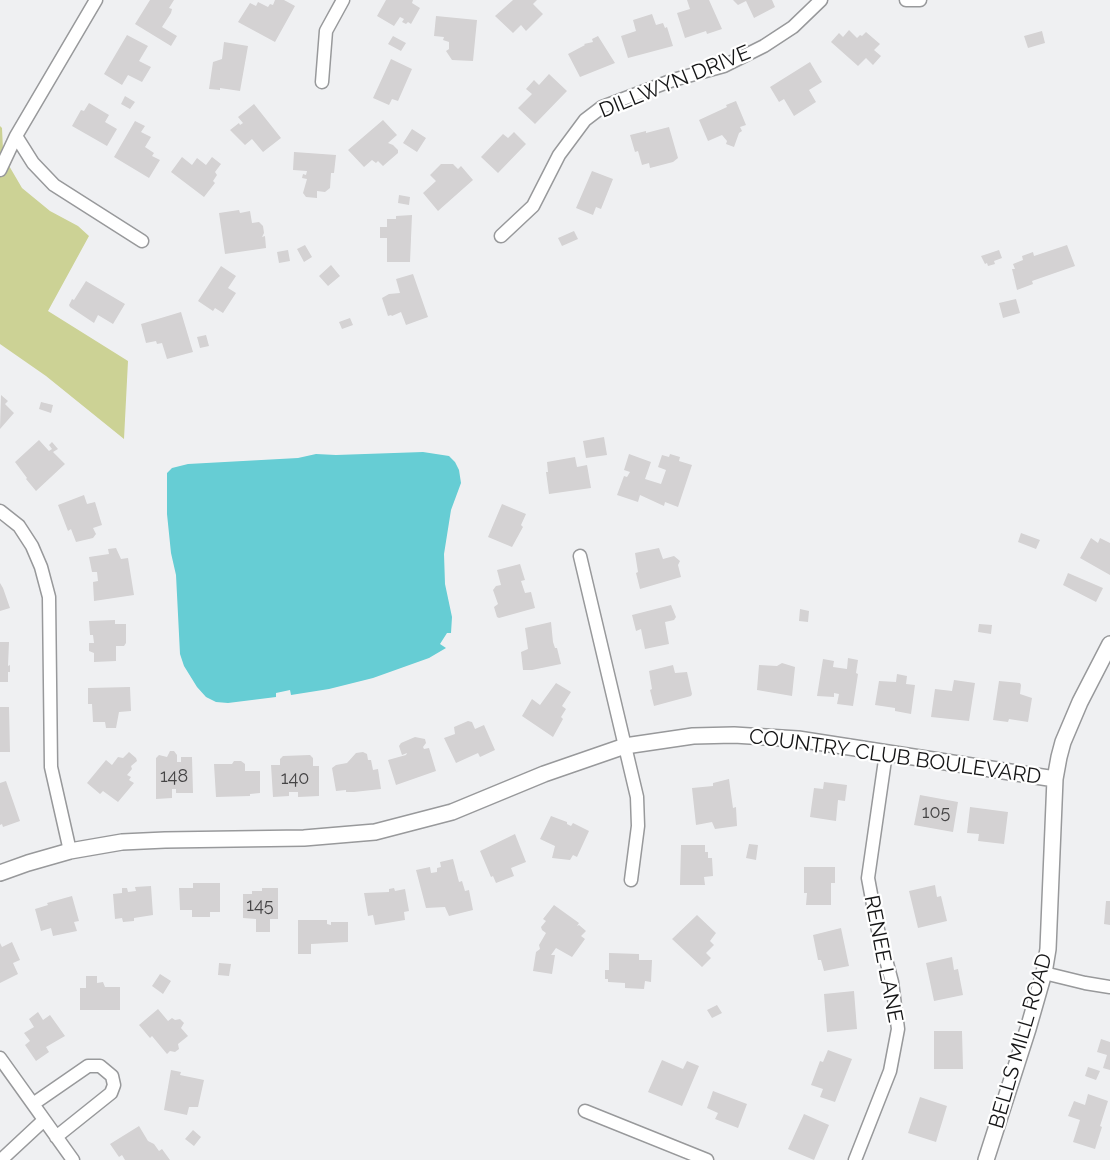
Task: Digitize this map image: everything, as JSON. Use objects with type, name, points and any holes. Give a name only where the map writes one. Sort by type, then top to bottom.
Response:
[{"type":"street","points":[[0,170],[16,136],[96,0]]},
{"type":"street","points":[[322,82],[326,31],[344,0]]},
{"type":"street","name":"DILLWYN DRIVE","points":[[501,236],[533,206],[559,155],[585,120],[602,107],[673,80],[724,66],[764,46],[793,27],[821,0]]},
{"type":"street","points":[[906,0],[920,0]]},
{"type":"street","points":[[16,136],[33,163],[54,185],[142,241]]},
{"type":"street","points":[[0,511],[19,526],[32,546],[41,567],[49,597],[51,767],[70,851]]},
{"type":"street","points":[[580,556],[610,673],[637,796],[639,812],[631,880]]},
{"type":"street","name":"BELLS MILL ROAD","points":[[986,1160],[1044,973],[1050,927],[1055,779],[1063,742],[1080,702],[1110,644]]},
{"type":"street","name":"COUNTRY CLUB BOULEVARD","points":[[0,873],[28,862],[70,851],[122,842],[304,838],[375,832],[452,812],[544,774],[625,746],[693,736],[734,735],[798,739],[1055,779]]},
{"type":"street","name":"RENEE LANE","points":[[855,1160],[890,1071],[898,1029],[891,982],[868,878],[886,753]]},
{"type":"street","points":[[1044,973],[1110,987]]},
{"type":"street","points":[[0,1058],[73,1160]]},
{"type":"street","points":[[33,1104],[88,1066],[100,1066],[112,1076],[114,1085],[111,1093],[56,1137]]},
{"type":"street","points":[[585,1111],[707,1160]]},
{"type":"street","points":[[1,1160],[44,1120]]},
{"type":"green space","points":[[0,126],[3,150],[22,188],[50,211],[78,226],[89,236],[48,311],[128,361],[124,439],[46,376],[0,344]]},
{"type":"water","points":[[423,452],[449,456],[459,470],[461,483],[451,510],[444,554],[445,584],[452,617],[451,633],[447,633],[440,644],[446,648],[429,658],[373,678],[329,689],[291,695],[290,690],[276,693],[276,697],[228,703],[216,702],[206,697],[184,666],[180,654],[176,575],[167,514],[167,473],[172,468],[188,464],[298,458],[316,454]]},
{"type":"building","points":[[150,0],[174,0],[169,8],[172,9],[171,13],[162,27],[177,36],[171,46],[135,24]]},
{"type":"building","points":[[275,0],[284,0],[295,6],[275,42],[238,22],[250,3],[256,6],[258,2],[268,7],[270,4],[273,5]]},
{"type":"building","points":[[386,0],[413,0],[412,3],[420,8],[411,24],[402,22],[404,19],[400,17],[394,26],[377,16]]},
{"type":"building","points":[[513,0],[537,0],[533,4],[543,14],[526,31],[521,25],[513,33],[495,16]]},
{"type":"building","points":[[687,0],[709,0],[722,29],[707,34],[706,31],[685,38],[677,13],[690,9]]},
{"type":"building","points":[[733,0],[772,0],[775,7],[754,18],[746,1],[738,5]]},
{"type":"building","points":[[652,14],[656,25],[663,23],[665,28],[667,27],[673,46],[628,58],[621,36],[636,31],[633,20]]},
{"type":"building","points":[[436,16],[477,20],[473,61],[452,60],[446,51],[449,49],[449,42],[443,40],[444,37],[434,36]]},
{"type":"building","points":[[849,30],[857,38],[866,32],[880,44],[874,50],[881,56],[873,65],[866,58],[858,66],[831,42],[839,33],[843,37]]},
{"type":"building","points":[[1042,31],[1045,43],[1028,48],[1024,36]]},
{"type":"building","points":[[127,35],[148,46],[139,61],[151,67],[142,82],[128,75],[122,85],[104,74]]},
{"type":"building","points":[[393,36],[406,43],[401,51],[388,44]]},
{"type":"building","points":[[598,36],[615,63],[580,77],[568,54],[584,44],[593,42],[592,39]]},
{"type":"building","points":[[224,42],[248,46],[240,91],[209,89],[213,62],[222,59]]},
{"type":"building","points":[[391,59],[412,69],[398,101],[392,99],[389,105],[373,98]]},
{"type":"building","points":[[810,62],[822,82],[809,90],[816,102],[794,116],[784,99],[779,102],[770,87]]},
{"type":"building","points":[[549,74],[567,91],[535,124],[518,108],[532,94],[526,89],[534,80],[539,85]]},
{"type":"building","points":[[125,96],[135,102],[130,109],[121,104]]},
{"type":"building","points":[[736,101],[746,125],[740,127],[742,131],[734,147],[726,144],[727,141],[722,135],[708,141],[699,120]]},
{"type":"building","points":[[89,103],[109,115],[105,122],[117,129],[107,146],[72,126],[81,110],[84,111]]},
{"type":"building","points":[[254,104],[281,138],[263,152],[252,139],[245,145],[230,130],[239,123],[240,125],[243,123],[238,117]]},
{"type":"building","points":[[383,120],[397,135],[388,143],[398,150],[398,153],[383,166],[378,161],[376,163],[372,160],[364,167],[348,150]]},
{"type":"building","points":[[135,121],[145,126],[141,132],[151,137],[145,147],[154,153],[152,156],[160,160],[149,178],[114,157]]},
{"type":"building","points":[[669,127],[678,158],[673,162],[650,168],[649,163],[642,165],[630,135]]},
{"type":"building","points":[[412,129],[426,138],[417,152],[403,143]]},
{"type":"building","points":[[514,132],[526,144],[498,173],[481,157],[503,134],[508,138]]},
{"type":"building","points":[[294,152],[336,155],[330,188],[325,192],[317,191],[317,198],[306,197],[303,193],[307,179],[302,178],[307,171],[293,170]]},
{"type":"building","points":[[182,157],[192,165],[197,158],[206,165],[212,157],[221,164],[215,172],[217,175],[213,181],[215,183],[204,197],[171,172]]},
{"type":"building","points":[[441,164],[453,164],[458,169],[461,166],[473,180],[438,211],[423,193],[436,181],[430,175]]},
{"type":"building","points":[[592,171],[613,179],[601,209],[596,207],[593,215],[576,208]]},
{"type":"building","points":[[399,195],[410,197],[409,205],[398,203]]},
{"type":"building","points":[[239,210],[240,213],[250,211],[252,223],[259,222],[263,226],[262,237],[265,236],[266,248],[225,254],[219,213]]},
{"type":"building","points":[[412,215],[410,262],[387,262],[387,238],[380,238],[380,227],[387,227],[387,219]]},
{"type":"building","points":[[574,231],[578,239],[562,246],[558,238]]},
{"type":"building","points":[[305,245],[312,257],[304,262],[297,249]]},
{"type":"building","points":[[1067,245],[1075,266],[1032,281],[1033,284],[1017,290],[1013,264],[1023,260],[1022,256],[1033,252],[1034,256]]},
{"type":"building","points":[[288,250],[290,261],[279,263],[277,252]]},
{"type":"building","points":[[999,250],[1002,258],[994,261],[995,264],[988,266],[987,263],[985,264],[981,256]]},
{"type":"building","points":[[331,265],[340,276],[328,286],[319,276]]},
{"type":"building","points":[[221,266],[236,276],[228,288],[236,293],[223,313],[215,308],[213,311],[198,301]]},
{"type":"building","points":[[413,274],[428,317],[406,325],[401,312],[388,316],[382,298],[389,294],[400,293],[396,279]]},
{"type":"building","points":[[86,281],[125,304],[113,324],[98,315],[94,323],[70,307],[72,299],[74,300]]},
{"type":"building","points":[[1016,299],[1020,313],[1003,318],[999,303]]},
{"type":"building","points":[[181,312],[193,352],[167,359],[162,343],[157,344],[156,341],[146,343],[141,324]]},
{"type":"building","points":[[350,318],[353,325],[342,329],[339,322]]},
{"type":"building","points":[[206,335],[209,346],[200,348],[197,337]]},
{"type":"building","points":[[1,395],[8,401],[5,404],[14,413],[0,429]]},
{"type":"building","points":[[41,402],[53,405],[51,413],[39,409]]},
{"type":"building","points":[[604,437],[607,455],[586,458],[583,441]]},
{"type":"building","points":[[39,440],[49,451],[52,449],[49,445],[52,442],[58,449],[53,452],[65,464],[36,491],[15,462]]},
{"type":"building","points":[[629,454],[651,462],[645,479],[661,484],[666,470],[658,467],[662,455],[669,457],[670,454],[680,457],[679,461],[692,465],[678,507],[665,502],[664,506],[640,495],[638,502],[617,495],[624,476],[627,477],[630,472],[624,470]]},
{"type":"building","points":[[575,457],[577,467],[587,465],[591,488],[549,494],[547,462]]},
{"type":"building","points":[[84,495],[87,504],[95,502],[102,525],[93,528],[96,534],[93,538],[76,542],[71,529],[68,531],[58,505]]},
{"type":"building","points":[[502,504],[526,514],[521,525],[523,527],[512,547],[488,537]]},
{"type":"building","points":[[1021,533],[1040,540],[1036,549],[1018,542]]},
{"type":"building","points":[[1091,538],[1098,543],[1100,538],[1110,543],[1110,575],[1080,558]]},
{"type":"building","points":[[116,548],[121,559],[128,558],[134,595],[94,601],[93,582],[98,581],[97,572],[92,572],[89,557],[109,554],[108,549]]},
{"type":"building","points":[[659,548],[663,559],[674,556],[680,561],[678,565],[681,577],[640,589],[635,553]]},
{"type":"building","points":[[520,564],[525,580],[521,581],[525,593],[531,592],[535,608],[499,618],[494,607],[498,604],[493,590],[496,586],[501,585],[497,570]]},
{"type":"building","points":[[1068,573],[1103,588],[1096,602],[1063,585]]},
{"type":"building","points":[[0,583],[10,608],[0,611]]},
{"type":"building","points":[[671,605],[676,617],[674,620],[665,622],[669,644],[645,649],[641,629],[636,631],[632,615]]},
{"type":"building","points":[[800,609],[809,611],[808,622],[799,621]]},
{"type":"building","points":[[115,620],[115,624],[126,624],[126,643],[124,646],[116,646],[116,661],[94,662],[94,653],[89,651],[89,643],[94,643],[93,635],[90,635],[89,621]]},
{"type":"building","points":[[551,622],[553,642],[561,664],[523,670],[521,652],[528,649],[525,628]]},
{"type":"building","points":[[979,624],[992,625],[991,634],[978,632]]},
{"type":"building","points":[[0,642],[9,642],[8,682],[0,682]]},
{"type":"building","points":[[848,658],[858,660],[853,706],[837,704],[839,694],[834,693],[834,697],[817,696],[823,659],[834,661],[833,667],[847,669]]},
{"type":"building","points":[[782,663],[795,667],[792,696],[757,690],[759,665],[777,666]]},
{"type":"building","points":[[673,665],[675,673],[687,672],[692,694],[654,706],[649,671]]},
{"type":"building","points":[[897,674],[907,676],[906,684],[915,685],[911,714],[895,711],[895,708],[875,705],[879,681],[896,682]]},
{"type":"building","points":[[954,680],[975,683],[969,721],[931,717],[935,689],[952,691]]},
{"type":"building","points":[[999,681],[1020,683],[1020,694],[1032,698],[1028,722],[1009,719],[1008,722],[993,720]]},
{"type":"building","points":[[556,683],[571,692],[562,706],[566,709],[553,737],[522,716],[532,699],[540,705]]},
{"type":"building","points":[[130,687],[131,711],[119,712],[116,728],[106,728],[105,722],[93,722],[92,704],[88,704],[88,688]]},
{"type":"building","points":[[0,707],[9,707],[10,752],[0,752]]},
{"type":"building","points":[[468,721],[472,722],[475,729],[484,725],[495,750],[480,757],[478,753],[456,763],[444,738],[455,734],[454,727]]},
{"type":"building","points":[[415,737],[425,739],[426,743],[423,747],[424,749],[429,748],[436,771],[396,785],[388,760],[406,755],[407,753],[402,755],[399,746]]},
{"type":"building","points":[[170,751],[174,751],[177,755],[177,762],[181,762],[181,757],[192,757],[193,793],[176,793],[176,789],[172,789],[172,798],[156,799],[156,758],[159,755],[167,757]]},
{"type":"building","points":[[129,752],[137,761],[131,766],[132,769],[127,775],[134,783],[118,802],[103,791],[100,794],[87,783],[106,760],[112,765],[118,757],[123,758]]},
{"type":"building","points":[[356,753],[367,754],[368,760],[371,760],[373,770],[378,769],[381,789],[336,791],[332,768],[347,763]]},
{"type":"building","points":[[310,755],[313,758],[313,766],[319,766],[319,796],[298,797],[298,792],[289,792],[289,796],[273,797],[271,765],[280,765],[280,759],[283,756]]},
{"type":"building","points":[[234,761],[241,761],[245,764],[245,771],[260,771],[260,793],[250,794],[250,796],[216,797],[214,764],[232,764]]},
{"type":"building","points":[[729,779],[733,808],[736,807],[737,826],[715,829],[712,822],[696,825],[692,788],[713,786],[713,783]]},
{"type":"building","points":[[6,781],[20,821],[3,827],[2,824],[0,825],[0,783]]},
{"type":"building","points":[[824,782],[847,785],[845,801],[838,800],[836,821],[810,817],[814,788],[823,789]]},
{"type":"building","points":[[920,795],[958,802],[953,832],[914,825]]},
{"type":"building","points":[[970,807],[1008,812],[1004,844],[978,841],[979,834],[967,833]]},
{"type":"building","points":[[551,816],[571,826],[573,823],[589,831],[577,857],[573,855],[570,860],[552,858],[555,846],[540,839]]},
{"type":"building","points":[[515,834],[526,862],[511,868],[514,876],[496,883],[480,851]]},
{"type":"building","points":[[749,844],[758,845],[756,860],[746,858]]},
{"type":"building","points":[[681,845],[705,845],[708,858],[712,858],[713,876],[704,877],[705,885],[680,885]]},
{"type":"building","points":[[453,859],[459,882],[462,881],[465,891],[469,890],[473,910],[449,916],[445,907],[426,908],[416,870],[430,867],[431,873],[437,872],[437,868],[441,867],[440,862]]},
{"type":"building","points":[[804,867],[835,867],[835,883],[831,883],[831,905],[806,905]]},
{"type":"building","points":[[193,883],[220,883],[220,912],[210,912],[210,917],[192,917],[192,910],[180,910],[179,888],[193,888]]},
{"type":"building","points":[[935,885],[937,897],[941,896],[947,921],[918,928],[909,891]]},
{"type":"building","points":[[151,886],[153,915],[134,918],[134,921],[123,922],[122,918],[115,919],[113,894],[122,893],[122,888],[127,888],[128,892],[136,891],[135,887]]},
{"type":"building","points":[[262,888],[278,888],[278,919],[270,919],[270,932],[256,932],[256,919],[243,918],[243,894],[262,891]]},
{"type":"building","points":[[394,888],[395,891],[405,889],[409,911],[404,912],[405,920],[375,925],[373,915],[368,916],[364,893],[389,892],[389,889]]},
{"type":"building","points":[[72,896],[79,921],[74,922],[77,931],[53,936],[51,928],[41,931],[35,909]]},
{"type":"building","points":[[1106,901],[1110,901],[1110,925],[1104,924]]},
{"type":"building","points":[[554,905],[579,923],[577,926],[579,925],[586,931],[581,936],[585,939],[572,957],[556,948],[551,955],[555,955],[552,974],[533,971],[536,952],[540,949],[539,945],[546,933],[541,927],[546,921],[543,919]]},
{"type":"building","points":[[697,915],[716,933],[710,941],[714,945],[706,953],[711,958],[702,967],[672,939]]},
{"type":"building","points":[[298,920],[327,920],[327,924],[331,925],[331,922],[348,922],[348,942],[311,944],[311,954],[298,954]]},
{"type":"building","points":[[841,928],[849,966],[824,971],[821,960],[818,960],[813,935]]},
{"type":"building","points":[[12,942],[20,960],[13,963],[18,974],[0,983],[0,943],[2,947]]},
{"type":"building","points":[[609,953],[639,954],[639,960],[652,960],[651,982],[645,981],[644,989],[625,988],[625,983],[608,982],[608,979],[605,979],[605,970],[609,970]]},
{"type":"building","points":[[952,957],[954,970],[958,969],[963,995],[934,1001],[926,963]]},
{"type":"building","points":[[219,963],[231,964],[229,976],[218,975]]},
{"type":"building","points":[[160,974],[171,981],[163,994],[152,986]]},
{"type":"building","points":[[86,976],[97,976],[97,983],[103,982],[105,987],[120,987],[120,1010],[80,1010],[80,988],[86,988]]},
{"type":"building","points":[[854,991],[857,1029],[827,1032],[824,994]]},
{"type":"building","points":[[717,1005],[722,1013],[712,1018],[707,1010]]},
{"type":"building","points":[[158,1009],[168,1021],[172,1018],[180,1019],[184,1023],[181,1028],[188,1036],[178,1044],[179,1049],[175,1052],[170,1051],[167,1054],[139,1025]]},
{"type":"building","points":[[38,1012],[43,1020],[50,1015],[65,1036],[46,1047],[49,1052],[36,1061],[25,1045],[30,1041],[24,1033],[34,1027],[29,1019]]},
{"type":"building","points":[[934,1031],[962,1031],[963,1069],[934,1069]]},
{"type":"building","points":[[1101,1039],[1110,1042],[1110,1070],[1103,1068],[1107,1055],[1097,1052]]},
{"type":"building","points":[[828,1050],[852,1059],[835,1102],[820,1097],[823,1089],[811,1085],[820,1061],[823,1062]]},
{"type":"building","points":[[662,1060],[683,1069],[687,1061],[699,1066],[682,1106],[648,1092]]},
{"type":"building","points":[[1088,1067],[1100,1071],[1096,1080],[1085,1076]]},
{"type":"building","points":[[171,1070],[181,1072],[180,1075],[204,1080],[198,1107],[189,1107],[187,1115],[164,1110]]},
{"type":"building","points":[[713,1091],[747,1104],[738,1128],[715,1119],[718,1113],[707,1108]]},
{"type":"building","points":[[1088,1094],[1108,1101],[1095,1149],[1073,1142],[1080,1120],[1068,1116],[1074,1101],[1085,1105]]},
{"type":"building","points":[[920,1097],[947,1106],[936,1142],[908,1133]]},
{"type":"building","points":[[804,1114],[829,1125],[814,1160],[788,1149]]},
{"type":"building","points":[[139,1126],[148,1141],[154,1144],[159,1151],[162,1149],[170,1160],[125,1160],[122,1155],[119,1157],[110,1144]]},
{"type":"building","points":[[193,1130],[201,1137],[194,1146],[185,1139]]}]
